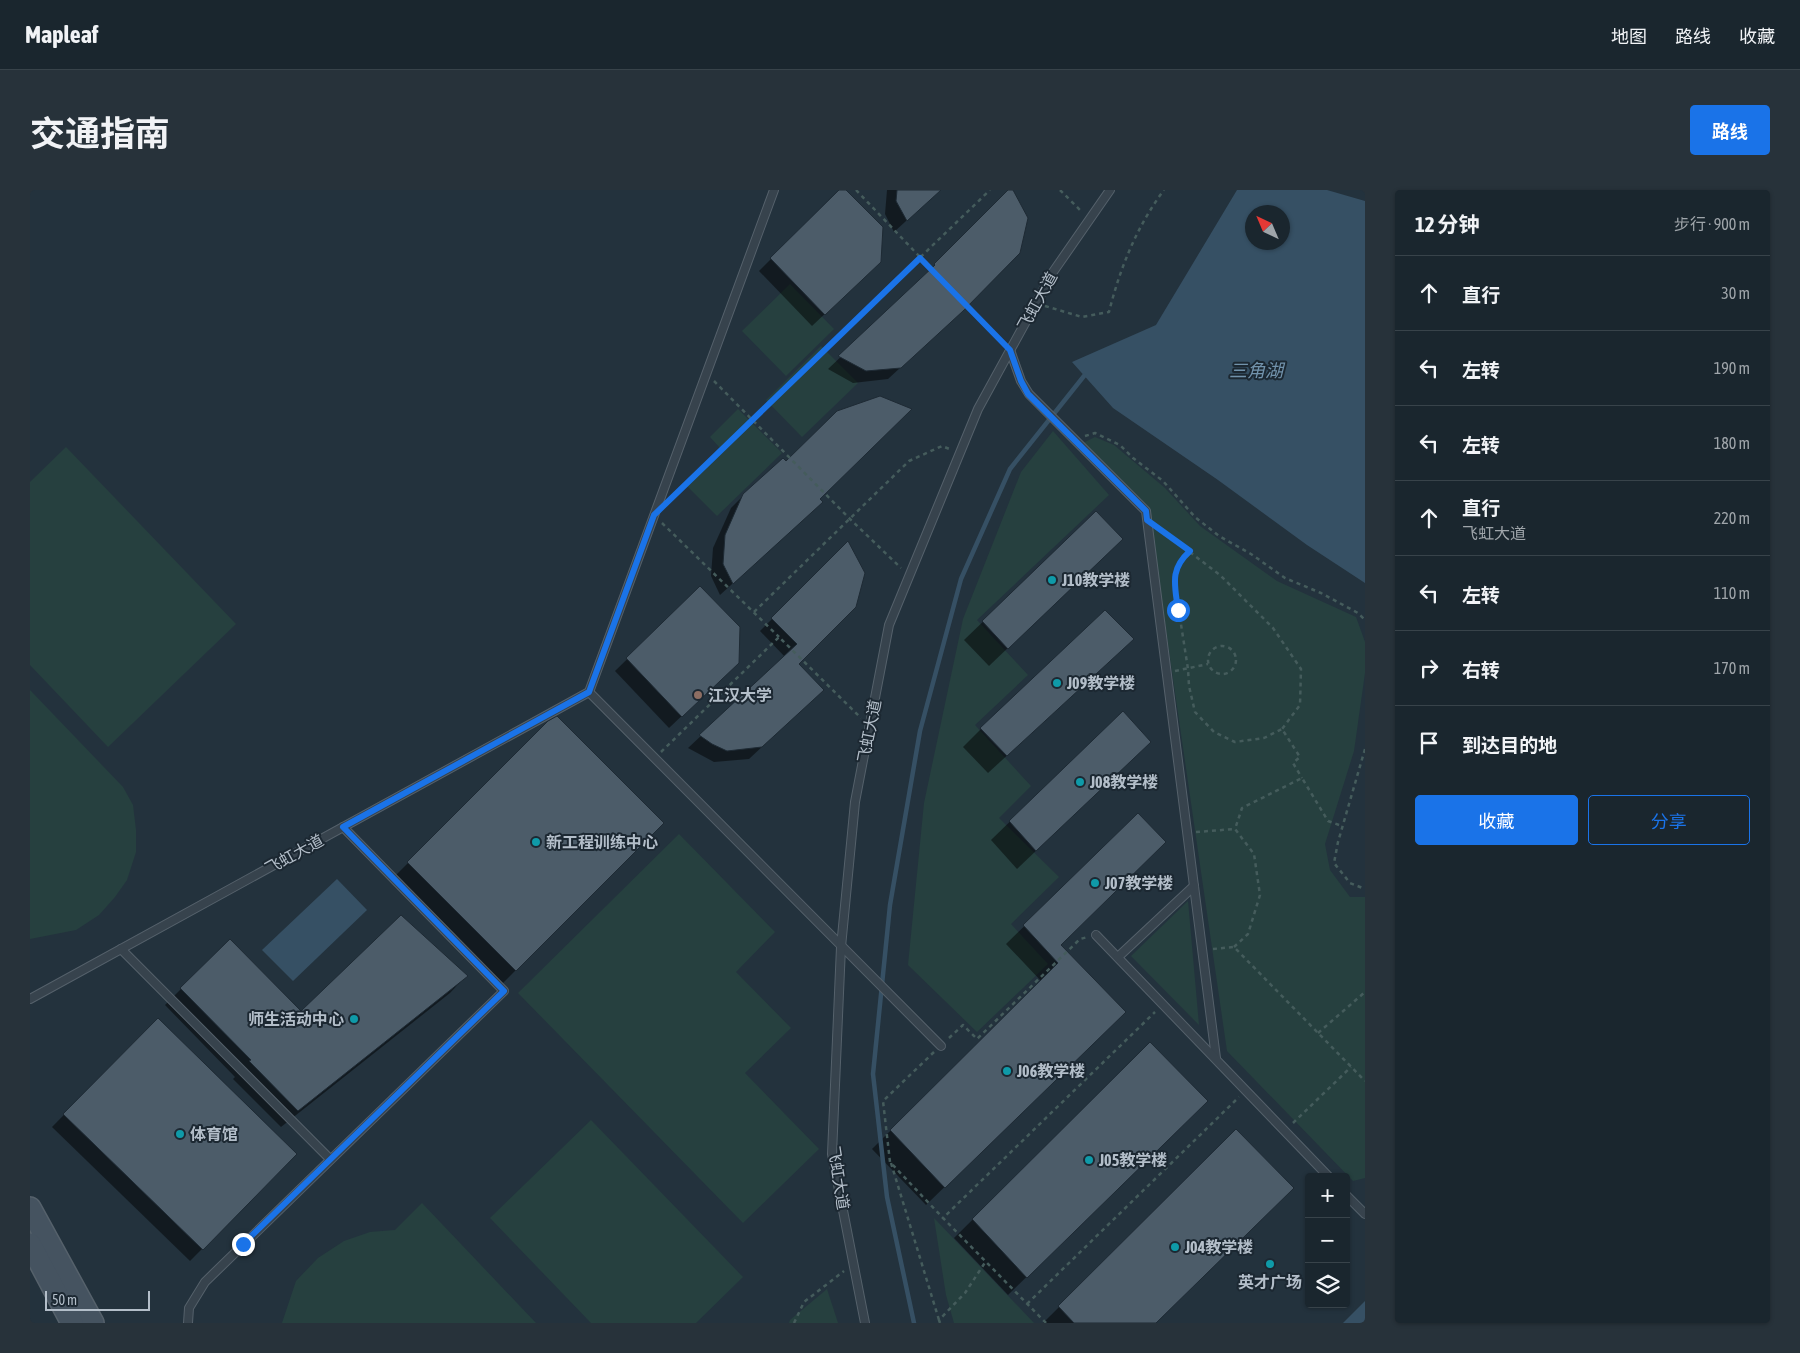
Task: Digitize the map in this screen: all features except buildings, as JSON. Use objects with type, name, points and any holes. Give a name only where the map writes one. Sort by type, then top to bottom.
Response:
[{"type":"main road","points":[[30,1208],[93,1323]]},
{"type":"main road","points":[[30,1244],[72,1323]]},
{"type":"lane","points":[[774,190],[589,692],[941,1046]]},
{"type":"lane","name":"飞虹大道","points":[[865,1323],[832,1154],[841,947],[855,802],[889,625],[978,409],[1053,272],[1110,190]]},
{"type":"lane","points":[[1010,350],[1021,381],[1028,394],[1146,511],[1216,1058]]},
{"type":"lane","name":"飞虹大道","points":[[30,999],[589,692]]},
{"type":"lane","points":[[188,1323],[189,1308],[205,1282],[504,991],[343,827]]},
{"type":"lane","points":[[1118,957],[1194,886]]},
{"type":"lane","points":[[1096,935],[1325,1173]]},
{"type":"lane","points":[[121,949],[330,1159]]},
{"type":"lane","points":[[1350,1199],[1365,1214]]},
{"type":"path","points":[[856,190],[1010,350]]},
{"type":"path","points":[[869,726],[654,515],[990,190]]},
{"type":"path","points":[[1060,190],[1090,219]]},
{"type":"path","points":[[1036,303],[1082,317],[1109,312],[1115,288],[1128,253],[1143,220],[1164,190]]},
{"type":"path","points":[[706,374],[909,576]]},
{"type":"path","points":[[1074,440],[1095,433],[1120,444],[1133,458],[1163,481],[1195,517],[1219,536],[1251,554],[1286,578],[1321,593],[1358,613],[1365,620]]},
{"type":"path","points":[[754,612],[908,461],[942,446],[960,453]]},
{"type":"path","points":[[1147,520],[1190,551],[1220,575],[1274,628],[1301,669],[1300,704],[1282,729],[1264,738],[1236,742],[1214,732],[1195,712],[1189,686],[1174,580],[1180,561],[1190,551]]},
{"type":"path","points":[[654,758],[779,638]]},
{"type":"path","points":[[1218,646],[1226,646],[1234,652],[1234,666],[1232,670],[1223,674],[1214,672],[1208,664],[1210,651],[1218,646]]},
{"type":"path","points":[[1166,673],[1208,664]]},
{"type":"path","points":[[1282,729],[1300,757],[1293,762],[1302,778],[1328,820],[1342,826]]},
{"type":"path","points":[[1365,749],[1342,826],[1334,863],[1350,882],[1365,889]]},
{"type":"path","points":[[1235,829],[1242,808],[1302,778]]},
{"type":"path","points":[[1187,832],[1235,829]]},
{"type":"path","points":[[1202,950],[1234,947],[1248,934],[1260,895],[1254,854],[1235,829]]},
{"type":"path","points":[[940,1322],[890,1162],[883,1101],[963,1024],[977,1039],[1080,938],[1096,935]]},
{"type":"path","points":[[1234,947],[1365,1081]]},
{"type":"path","points":[[1318,1033],[1365,992]]},
{"type":"path","points":[[943,1218],[1163,1004]]},
{"type":"path","points":[[1285,1131],[1351,1067]]},
{"type":"path","points":[[1027,1304],[1246,1090]]},
{"type":"path","points":[[890,1162],[1046,1323]]},
{"type":"path","points":[[940,1322],[965,1293],[986,1262]]},
{"type":"path","points":[[794,1323],[804,1302],[854,1264]]},
{"type":"green space","points":[[790,284],[834,329],[786,376],[742,331]]},
{"type":"green space","points":[[821,346],[858,383],[802,437],[766,400]]},
{"type":"green space","points":[[738,409],[782,453],[717,516],[684,483],[720,448],[710,437]]},
{"type":"green space","points":[[1053,431],[1109,495],[977,620],[1028,675],[975,725],[1031,786],[999,818],[1059,877],[1011,924],[1048,964],[977,1032],[908,965],[924,803],[963,619],[1021,472]]},
{"type":"green space","points":[[1095,437],[1114,445],[1165,488],[1200,526],[1277,581],[1356,617],[1365,642],[1365,673],[1354,751],[1325,844],[1330,870],[1350,897],[1365,897],[1365,1178],[1353,1181],[1350,1178],[1350,1173],[1345,1173],[1227,1051],[1148,506],[1083,443]]},
{"type":"green space","points":[[66,447],[236,624],[108,747],[30,665],[30,482]]},
{"type":"green space","points":[[30,690],[123,787],[133,805],[136,852],[127,880],[99,915],[76,930],[30,939]]},
{"type":"green space","points":[[679,834],[775,932],[736,972],[791,1028],[745,1073],[819,1149],[743,1223],[518,993]]},
{"type":"green space","points":[[1188,901],[1199,1025],[1131,956]]},
{"type":"green space","points":[[591,1120],[743,1277],[696,1323],[591,1323],[490,1218]]},
{"type":"green space","points":[[422,1203],[536,1323],[282,1323],[296,1281],[318,1258],[344,1241],[370,1232],[395,1230]]},
{"type":"green space","points":[[934,1218],[1034,1323],[954,1323],[946,1295]]},
{"type":"green space","points":[[827,1289],[838,1323],[789,1323],[790,1320]]},
{"type":"water","name":"三角湖","points":[[1237,190],[1327,190],[1365,201],[1365,583],[1307,545],[1218,480],[1113,408],[1072,362],[1156,325]]},
{"type":"water","points":[[337,879],[367,910],[293,981],[262,950]]},
{"type":"water","points":[[1365,1301],[1365,1323],[1343,1323]]},
{"type":"waterway","points":[[914,1323],[887,1197],[873,1074],[890,905],[920,731],[961,579],[1010,469],[1084,376]]},
{"type":"place","name":"J10教学楼","points":[[1052,580]]},
{"type":"place","name":"J09教学楼","points":[[1057,683]]},
{"type":"place","name":"江汉大学","points":[[698,695]]},
{"type":"place","name":"J08教学楼","points":[[1080,782]]},
{"type":"place","name":"新工程训练中心","points":[[536,842]]},
{"type":"place","name":"J07教学楼","points":[[1095,883]]},
{"type":"place","name":"师生活动中心","points":[[354,1019]]},
{"type":"place","name":"J06教学楼","points":[[1007,1071]]},
{"type":"place","name":"体育馆","points":[[180,1134]]},
{"type":"place","name":"J05教学楼","points":[[1089,1160]]},
{"type":"place","name":"J04教学楼","points":[[1175,1247]]},
{"type":"place","name":"英才广场","points":[[1270,1264]]},
{"type":"route","points":[[243,1244],[504,991],[343,827],[589,692],[654,515],[920,258],[1010,350],[1021,381],[1028,394],[1146,511],[1147,520],[1190,551],[1180,561],[1174,580],[1178,610]]}]
